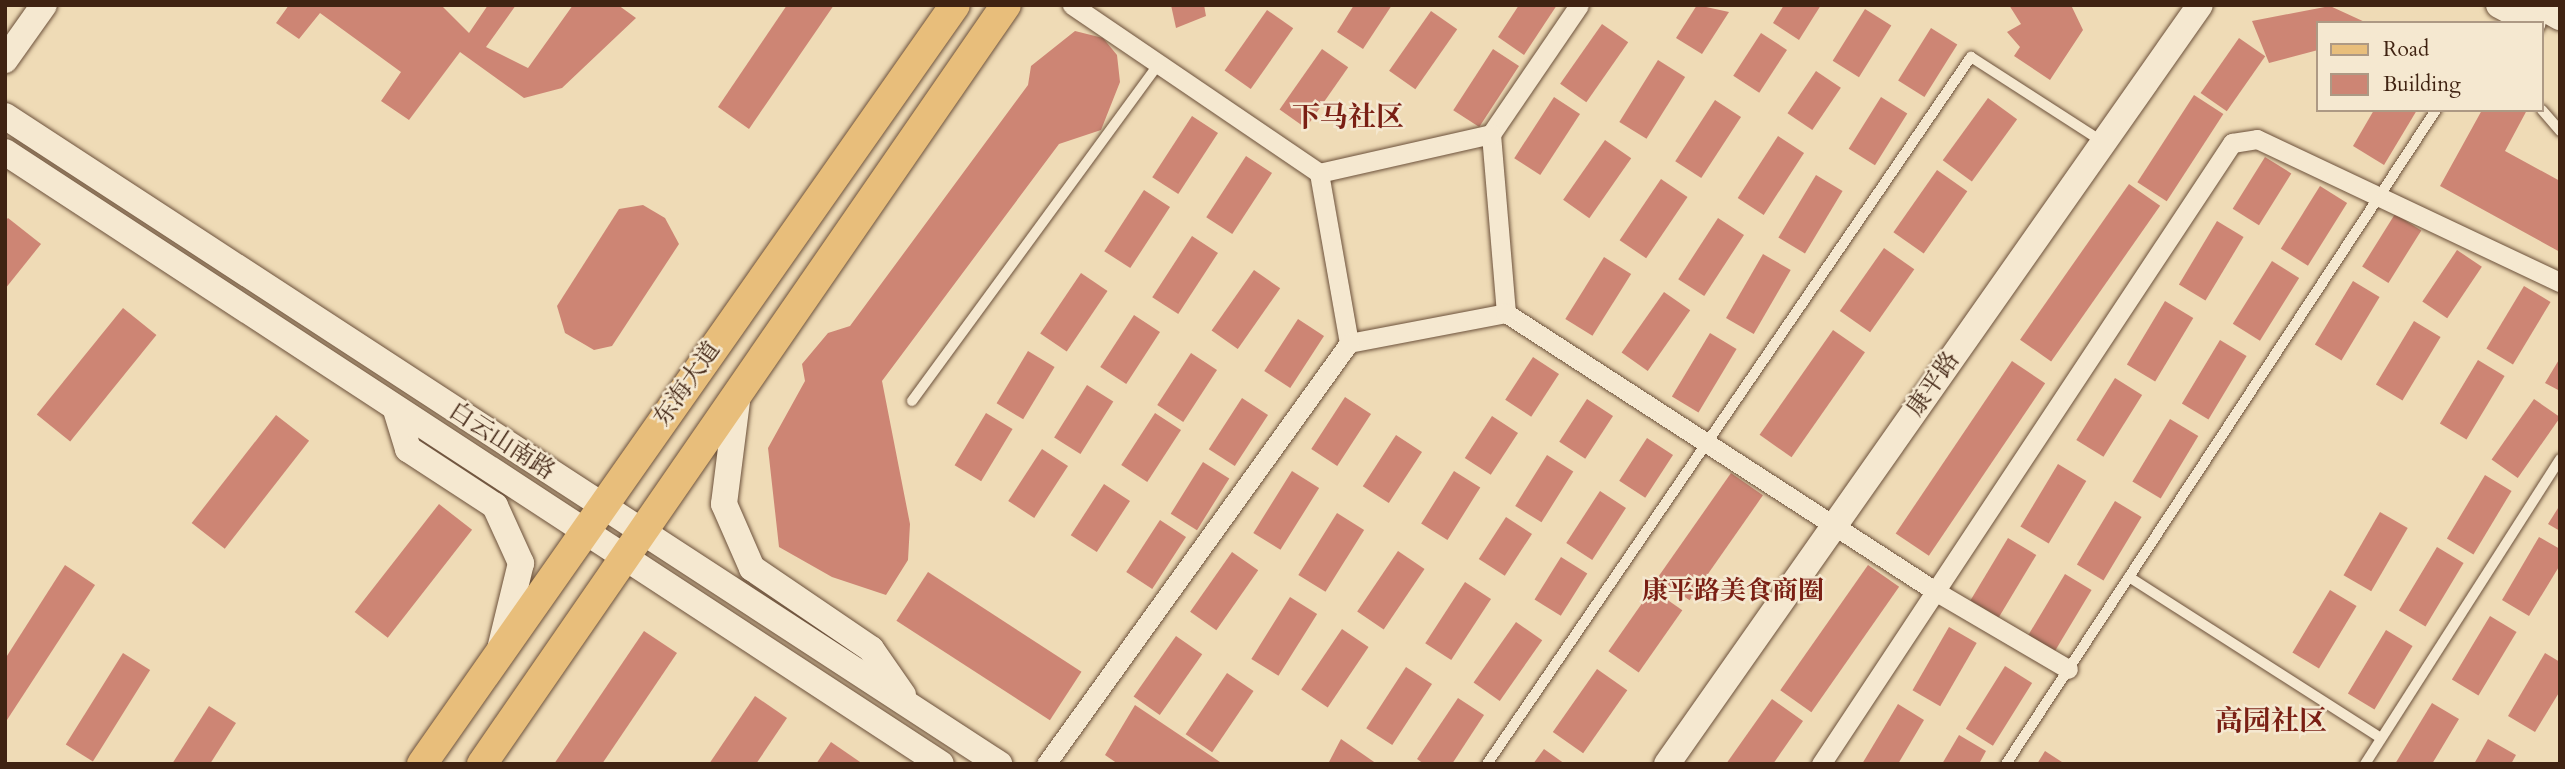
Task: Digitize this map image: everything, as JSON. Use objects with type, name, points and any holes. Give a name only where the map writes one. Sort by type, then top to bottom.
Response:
[{"type":"main road","points":[[5,60],[44,5]]},
{"type":"main road","name":"东海大道","points":[[422,764],[581,533],[955,5]]},
{"type":"main road","name":"东海大道","points":[[482,764],[625,561],[1006,5]]},
{"type":"main road","name":"康平路","points":[[1667,764],[2200,5]]},
{"type":"main road","points":[[2538,5],[2560,17]]},
{"type":"main road","points":[[2500,12],[2527,21]]},
{"type":"main road","points":[[2544,28],[2560,36]]},
{"type":"main road","name":"白云山南路","points":[[5,116],[999,764]]},
{"type":"main road","name":"白云山南路","points":[[5,152],[581,533],[941,764]]},
{"type":"main road","points":[[738,393],[724,504],[752,568],[871,649],[910,706]]},
{"type":"main road","points":[[396,410],[408,449],[495,506],[521,563],[499,654]]},
{"type":"street","points":[[1072,5],[1320,173],[1349,343]]},
{"type":"street","points":[[1506,313],[1491,134],[1579,5]]},
{"type":"street","points":[[1320,173],[1491,134]]},
{"type":"street","points":[[1821,764],[2232,143],[2257,139],[2560,282]]},
{"type":"street","points":[[1046,764],[1349,343],[1506,313],[1936,591],[2068,669]]},
{"type":"lane","points":[[1487,764],[1971,57],[2104,142]]},
{"type":"lane","points":[[912,401],[1159,64]]},
{"type":"lane","points":[[2006,764],[2377,195],[2435,112]]},
{"type":"lane","points":[[2544,112],[2560,131]]},
{"type":"lane","points":[[2365,764],[2560,459]]},
{"type":"lane","points":[[2129,577],[2381,738]]},
{"type":"building","points":[[289,5],[441,5],[469,33],[488,5],[516,5],[486,47],[528,68],[573,5],[618,5],[636,18],[562,88],[524,98],[460,52],[409,120],[381,101],[401,72],[320,13],[299,39],[276,23]]},
{"type":"building","points":[[787,5],[834,5],[749,129],[718,107]]},
{"type":"building","points":[[1171,5],[1204,5],[1206,16],[1176,28]]},
{"type":"building","points":[[1354,5],[1392,5],[1363,49],[1337,32]]},
{"type":"building","points":[[1519,5],[1557,5],[1524,55],[1498,37]]},
{"type":"building","points":[[1697,5],[1729,12],[1702,54],[1676,38]]},
{"type":"building","points":[[1784,5],[1821,5],[1799,40],[1773,23]]},
{"type":"building","points":[[2009,5],[2071,5],[2083,30],[2050,80],[2014,56],[2020,47],[2007,32],[2021,24]]},
{"type":"building","points":[[2330,6],[2363,21],[2316,21],[2316,51],[2269,63],[2252,21]]},
{"type":"building","points":[[1865,9],[1891,25],[1859,77],[1833,61]]},
{"type":"building","points":[[1267,10],[1293,28],[1251,89],[1225,71]]},
{"type":"building","points":[[1431,11],[1457,29],[1415,89],[1389,71]]},
{"type":"building","points":[[1602,24],[1628,42],[1586,102],[1560,84]]},
{"type":"building","points":[[1931,28],[1957,44],[1924,97],[1898,81]]},
{"type":"building","points":[[1075,31],[1103,38],[1117,55],[1120,82],[1101,130],[1059,144],[882,381],[910,524],[908,560],[886,595],[832,577],[779,547],[768,448],[805,381],[802,364],[828,333],[850,326],[1028,85],[1031,66]]},
{"type":"building","points":[[1761,33],[1787,50],[1759,93],[1733,76]]},
{"type":"building","points":[[2239,38],[2265,56],[2227,111],[2201,93]]},
{"type":"building","points":[[1322,49],[1348,67],[1306,128],[1280,110]]},
{"type":"building","points":[[1493,49],[1519,66],[1479,127],[1453,110]]},
{"type":"building","points":[[1658,60],[1685,77],[1646,139],[1619,122]]},
{"type":"building","points":[[1816,71],[1841,88],[1812,130],[1787,113]]},
{"type":"building","points":[[2194,95],[2223,114],[2167,201],[2137,182]]},
{"type":"building","points":[[1554,97],[1580,114],[1540,175],[1514,158]]},
{"type":"building","points":[[1881,97],[1907,113],[1875,165],[1849,149]]},
{"type":"building","points":[[1988,98],[2017,119],[1972,181],[1943,160]]},
{"type":"building","points":[[1715,100],[1741,117],[1701,178],[1675,161]]},
{"type":"building","points":[[2373,112],[2416,112],[2384,165],[2353,146]]},
{"type":"building","points":[[2481,112],[2526,112],[2505,151],[2560,181],[2560,252],[2440,186]]},
{"type":"building","points":[[1192,116],[1218,133],[1178,194],[1152,177]]},
{"type":"building","points":[[1778,136],[1804,153],[1764,215],[1738,198]]},
{"type":"building","points":[[1605,140],[1631,158],[1589,218],[1563,200]]},
{"type":"building","points":[[1246,156],[1272,173],[1232,234],[1206,217]]},
{"type":"building","points":[[2265,157],[2291,173],[2259,225],[2233,209]]},
{"type":"building","points":[[1937,170],[1967,191],[1924,253],[1893,232]]},
{"type":"building","points":[[1816,175],[1843,191],[1805,254],[1778,238]]},
{"type":"building","points":[[1661,179],[1688,197],[1646,258],[1620,240]]},
{"type":"building","points":[[2129,184],[2160,206],[2051,361],[2020,340]]},
{"type":"building","points":[[2320,186],[2347,203],[2308,266],[2281,249]]},
{"type":"building","points":[[1144,190],[1170,207],[1130,268],[1104,251]]},
{"type":"building","points":[[643,205],[665,218],[679,244],[612,346],[594,350],[565,333],[557,306],[619,209]]},
{"type":"building","points":[[2395,214],[2421,230],[2388,283],[2362,267]]},
{"type":"building","points":[[8,218],[41,244],[5,289],[5,221]]},
{"type":"building","points":[[1718,218],[1744,235],[1704,296],[1678,279]]},
{"type":"building","points":[[2217,221],[2244,237],[2205,300],[2179,284]]},
{"type":"building","points":[[1192,236],[1218,253],[1178,314],[1152,297]]},
{"type":"building","points":[[1884,248],[1914,269],[1870,332],[1840,311]]},
{"type":"building","points":[[2457,250],[2482,267],[2447,318],[2422,301]]},
{"type":"building","points":[[1763,254],[1791,270],[1754,334],[1726,318]]},
{"type":"building","points":[[1604,257],[1631,274],[1592,336],[1565,319]]},
{"type":"building","points":[[2272,261],[2299,278],[2260,341],[2233,324]]},
{"type":"building","points":[[1254,270],[1280,288],[1238,349],[1212,331]]},
{"type":"building","points":[[1081,273],[1108,291],[1067,351],[1040,334]]},
{"type":"building","points":[[2353,281],[2380,297],[2341,360],[2315,344]]},
{"type":"building","points":[[2524,286],[2551,302],[2513,365],[2486,349]]},
{"type":"building","points":[[1664,292],[1690,310],[1648,371],[1622,353]]},
{"type":"building","points":[[2165,301],[2193,318],[2155,381],[2127,364]]},
{"type":"building","points":[[123,308],[156,335],[70,442],[37,414]]},
{"type":"building","points":[[1134,315],[1160,332],[1126,384],[1100,367]]},
{"type":"building","points":[[1298,319],[1324,336],[1290,388],[1264,371]]},
{"type":"building","points":[[2414,321],[2441,337],[2402,400],[2376,384]]},
{"type":"building","points":[[1833,330],[1865,352],[1792,457],[1760,435]]},
{"type":"building","points":[[1710,333],[1737,349],[1698,412],[1672,396]]},
{"type":"building","points":[[2220,340],[2247,356],[2208,419],[2182,403]]},
{"type":"building","points":[[1028,351],[1055,367],[1023,419],[997,403]]},
{"type":"building","points":[[1191,353],[1217,370],[1183,422],[1157,405]]},
{"type":"building","points":[[1533,357],[1559,374],[1531,417],[1505,400]]},
{"type":"building","points":[[2560,358],[2560,391],[2545,383]]},
{"type":"building","points":[[2478,360],[2505,376],[2466,439],[2440,423]]},
{"type":"building","points":[[2012,361],[2045,383],[1929,556],[1896,533]]},
{"type":"building","points":[[2115,378],[2142,395],[2103,457],[2076,440]]},
{"type":"building","points":[[1087,385],[1113,401],[1080,454],[1054,438]]},
{"type":"building","points":[[1345,397],[1371,414],[1337,466],[1311,449]]},
{"type":"building","points":[[1242,398],[1268,415],[1235,466],[1209,449]]},
{"type":"building","points":[[1587,399],[1613,416],[1585,459],[1559,442]]},
{"type":"building","points":[[2534,399],[2560,418],[2518,478],[2492,460]]},
{"type":"building","points":[[986,413],[1013,429],[981,481],[955,465]]},
{"type":"building","points":[[1155,413],[1181,430],[1147,482],[1121,465]]},
{"type":"building","points":[[276,415],[309,441],[225,549],[192,523]]},
{"type":"building","points":[[1492,416],[1518,433],[1491,475],[1465,458]]},
{"type":"building","points":[[2170,419],[2198,436],[2161,499],[2132,482]]},
{"type":"building","points":[[1396,435],[1422,452],[1389,503],[1363,486]]},
{"type":"building","points":[[1647,438],[1673,455],[1645,498],[1619,481]]},
{"type":"building","points":[[1042,449],[1068,466],[1034,518],[1008,501]]},
{"type":"building","points":[[1547,455],[1573,471],[1541,522],[1515,506]]},
{"type":"building","points":[[1203,462],[1229,478],[1197,530],[1171,514]]},
{"type":"building","points":[[2058,464],[2086,481],[2049,544],[2020,527]]},
{"type":"building","points":[[1292,471],[1319,488],[1280,550],[1253,533]]},
{"type":"building","points":[[1454,471],[1480,487],[1447,540],[1421,524]]},
{"type":"building","points":[[1731,473],[1763,495],[1690,600],[1658,578]]},
{"type":"building","points":[[2485,475],[2512,491],[2473,554],[2447,538]]},
{"type":"building","points":[[1104,484],[1130,501],[1097,552],[1071,535]]},
{"type":"building","points":[[1600,491],[1626,508],[1592,560],[1566,543]]},
{"type":"building","points":[[2115,501],[2142,517],[2103,580],[2077,564]]},
{"type":"building","points":[[439,504],[472,530],[388,638],[355,612]]},
{"type":"building","points":[[2560,505],[2560,531],[2548,524]]},
{"type":"building","points":[[2380,512],[2408,528],[2371,591],[2344,575]]},
{"type":"building","points":[[1337,513],[1364,530],[1325,592],[1298,575]]},
{"type":"building","points":[[1506,517],[1532,534],[1505,576],[1479,559]]},
{"type":"building","points":[[1160,520],[1186,537],[1152,589],[1126,572]]},
{"type":"building","points":[[2539,537],[2560,549],[2560,565],[2529,616],[2502,600]]},
{"type":"building","points":[[2008,538],[2036,555],[1999,618],[1970,601]]},
{"type":"building","points":[[2437,547],[2464,563],[2425,626],[2399,610]]},
{"type":"building","points":[[1398,551],[1425,569],[1384,629],[1357,612]]},
{"type":"building","points":[[1232,552],[1258,570],[1216,630],[1190,612]]},
{"type":"building","points":[[1561,557],[1587,573],[1561,616],[1535,599]]},
{"type":"building","points":[[65,565],[95,585],[5,723],[5,659]]},
{"type":"building","points":[[1868,565],[1899,587],[1811,712],[1780,690]]},
{"type":"building","points":[[928,572],[1081,672],[1050,720],[896,621]]},
{"type":"building","points":[[2065,574],[2092,590],[2053,653],[2027,637]]},
{"type":"building","points":[[1465,582],[1491,599],[1451,660],[1425,643]]},
{"type":"building","points":[[1652,589],[1682,610],[1639,672],[1608,651]]},
{"type":"building","points":[[2330,590],[2357,606],[2319,669],[2292,653]]},
{"type":"building","points":[[1290,597],[1317,614],[1278,676],[1251,659]]},
{"type":"building","points":[[2490,616],[2517,632],[2478,695],[2452,679]]},
{"type":"building","points":[[1516,622],[1542,640],[1500,701],[1474,683]]},
{"type":"building","points":[[1949,627],[1977,643],[1940,706],[1912,690]]},
{"type":"building","points":[[1342,629],[1369,647],[1328,707],[1301,690]]},
{"type":"building","points":[[2386,630],[2413,646],[2374,709],[2348,693]]},
{"type":"building","points":[[644,631],[677,653],[602,764],[554,764]]},
{"type":"building","points":[[1176,636],[1202,654],[1160,715],[1134,697]]},
{"type":"building","points":[[123,653],[150,670],[93,762],[66,745]]},
{"type":"building","points":[[2545,653],[2560,662],[2560,691],[2535,732],[2508,716]]},
{"type":"building","points":[[2005,666],[2032,683],[1993,746],[1966,729]]},
{"type":"building","points":[[1406,667],[1432,684],[1392,745],[1366,728]]},
{"type":"building","points":[[1597,669],[1627,690],[1583,753],[1553,732]]},
{"type":"building","points":[[1227,673],[1254,691],[1212,752],[1186,734]]},
{"type":"building","points":[[755,696],[787,718],[756,764],[709,764]]},
{"type":"building","points":[[1458,698],[1484,715],[1452,764],[1424,764],[1417,759]]},
{"type":"building","points":[[1772,699],[1803,721],[1773,764],[1726,764]]},
{"type":"building","points":[[2432,703],[2459,719],[2432,764],[2395,764]]},
{"type":"building","points":[[1898,704],[1924,720],[1898,764],[1862,764]]},
{"type":"building","points":[[1135,705],[1223,764],[1118,764],[1105,755]]},
{"type":"building","points":[[209,706],[236,723],[210,764],[172,764]]},
{"type":"building","points":[[1959,735],[1986,751],[1979,764],[1942,764]]},
{"type":"building","points":[[1341,739],[1377,764],[1328,764]]},
{"type":"building","points":[[2488,739],[2516,755],[2511,764],[2474,764]]},
{"type":"building","points":[[831,742],[863,764],[816,764]]},
{"type":"building","points":[[1544,749],[1565,764],[1533,764]]},
{"type":"building","points":[[2045,751],[2065,764],[2037,764]]},
{"type":"district","name":"下马社区","points":[[1348,117]]},
{"type":"district","name":"康平路美食商圈","points":[[1733,591]]},
{"type":"district","name":"高园社区","points":[[2271,721]]}]
